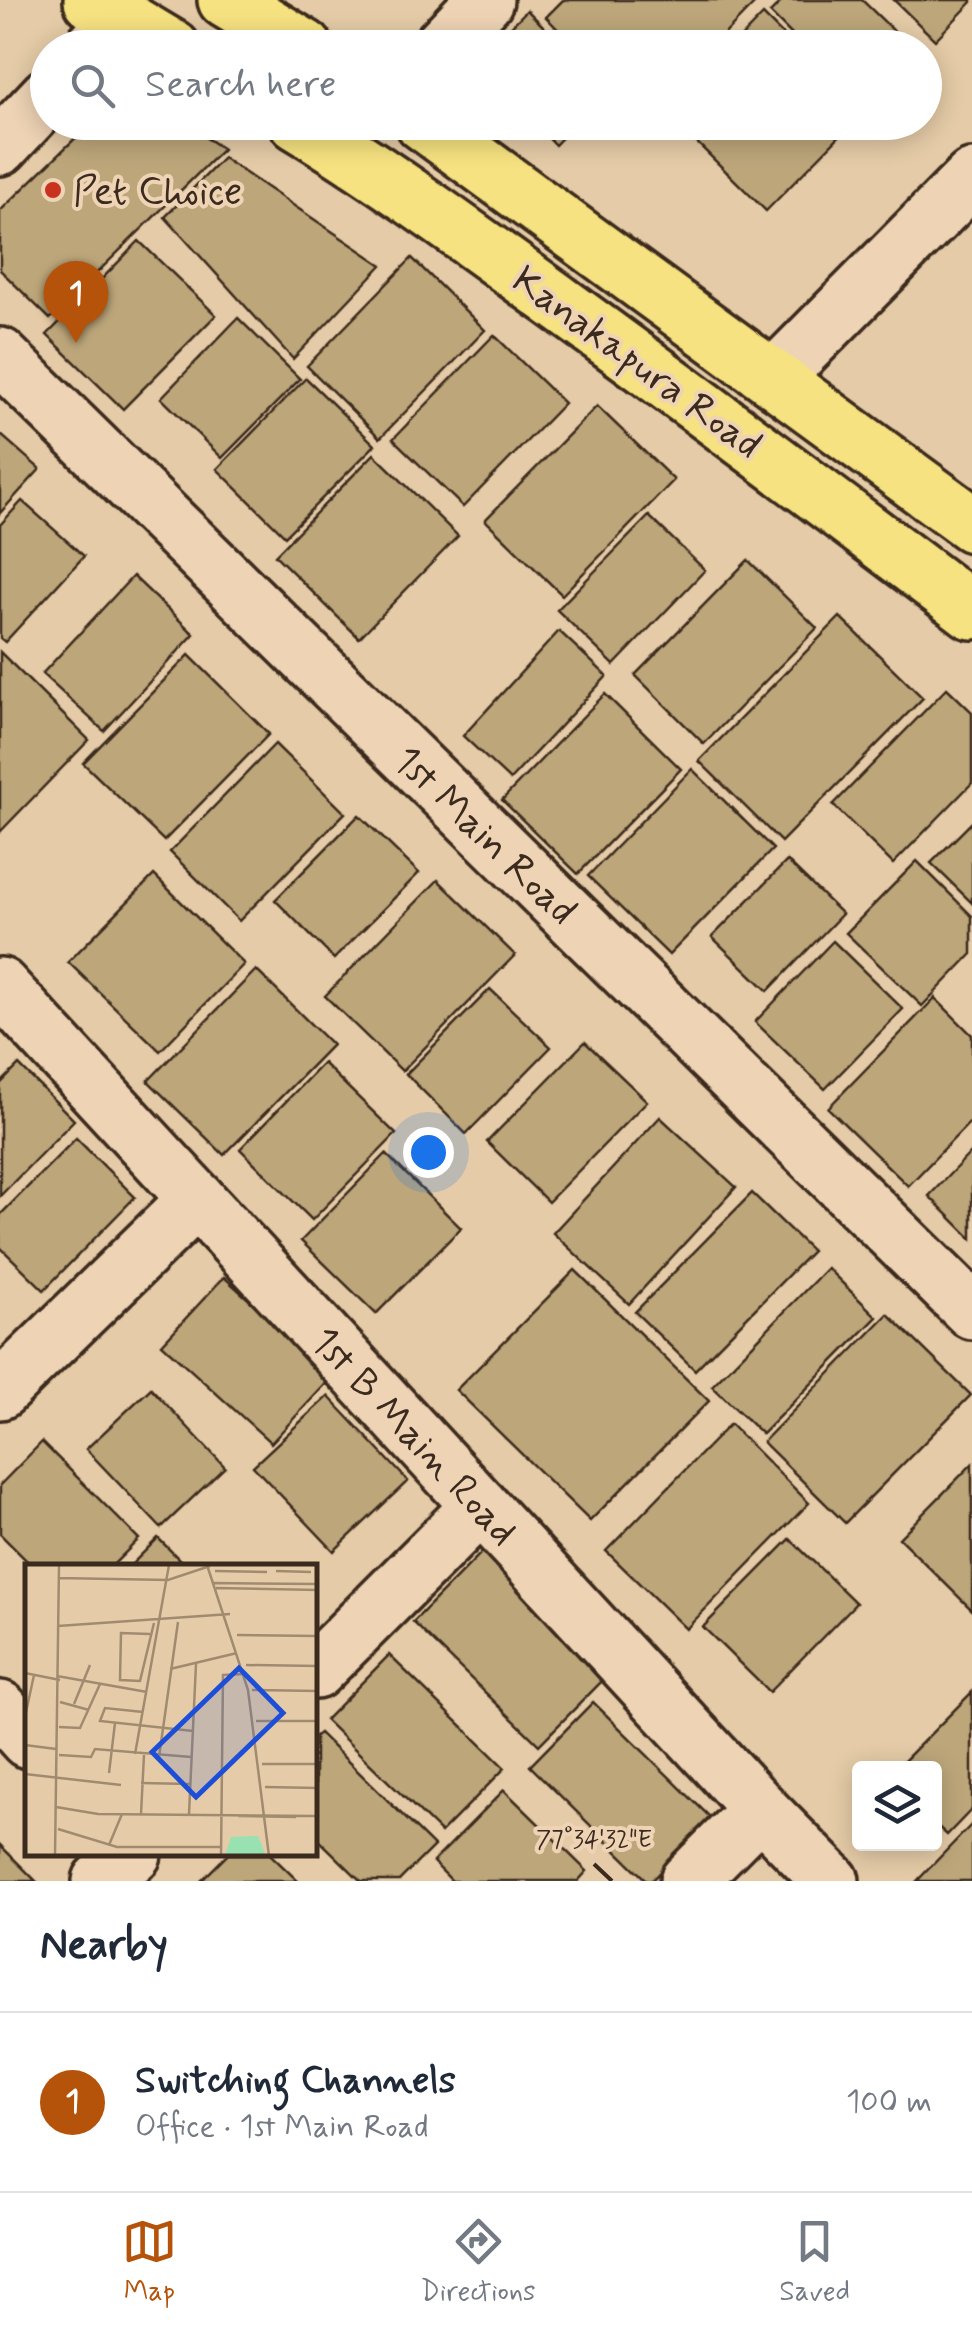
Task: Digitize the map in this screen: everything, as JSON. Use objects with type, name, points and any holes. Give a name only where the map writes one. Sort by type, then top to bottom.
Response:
[{"type":"main road","points":[[226,0],[276,30]]},
{"type":"main road","name":"Kanakapura Road","points":[[326,140],[730,427],[972,611]]},
{"type":"main road","name":"Kanakapura Road","points":[[448,140],[972,524]]},
{"type":"street","points":[[456,30],[485,0]]},
{"type":"street","points":[[0,147],[30,115]]},
{"type":"street","points":[[774,378],[972,178]]},
{"type":"street","name":"1st Main Road","points":[[0,356],[972,1311]]},
{"type":"street","name":"1st B Main Road","points":[[0,986],[760,1809],[831,1881]]},
{"type":"street","points":[[0,1391],[197,1199]]},
{"type":"street","points":[[318,1668],[480,1506]]},
{"type":"street","points":[[0,1709],[25,1737]]},
{"type":"street","points":[[688,1881],[760,1809]]},
{"type":"building","points":[[563,0],[750,0],[754,4],[729,30],[559,30],[546,17]]},
{"type":"building","points":[[783,0],[862,0],[893,30],[787,30],[770,13]]},
{"type":"building","points":[[894,0],[972,0],[942,33],[925,30]]},
{"type":"building","points":[[527,10],[547,30],[508,30]]},
{"type":"building","points":[[763,15],[778,30],[748,30]]},
{"type":"building","points":[[73,140],[209,140],[223,149],[50,319],[0,270],[0,211]]},
{"type":"building","points":[[694,140],[835,140],[766,211]]},
{"type":"building","points":[[223,158],[382,265],[293,359],[165,217]]},
{"type":"building","points":[[139,241],[216,315],[123,409],[47,335]]},
{"type":"building","points":[[412,258],[485,330],[380,438],[307,366]]},
{"type":"building","points":[[238,318],[300,379],[222,458],[161,398]]},
{"type":"building","points":[[494,335],[564,403],[463,507],[393,439]]},
{"type":"building","points":[[306,378],[375,445],[285,536],[217,469]]},
{"type":"building","points":[[597,406],[674,480],[562,595],[485,520]]},
{"type":"building","points":[[0,434],[40,469],[0,513]]},
{"type":"building","points":[[374,454],[458,536],[359,638],[275,555]]},
{"type":"building","points":[[22,501],[84,556],[5,642],[0,638],[0,525]]},
{"type":"building","points":[[649,516],[705,570],[614,665],[557,610]]},
{"type":"building","points":[[748,560],[817,628],[704,744],[635,675]]},
{"type":"building","points":[[133,576],[194,634],[104,731],[42,674]]},
{"type":"building","points":[[840,617],[923,698],[781,842],[699,761]]},
{"type":"building","points":[[559,631],[607,676],[510,780],[463,736]]},
{"type":"building","points":[[0,652],[89,740],[0,832]]},
{"type":"building","points":[[189,655],[269,734],[164,841],[83,763]]},
{"type":"building","points":[[947,688],[972,712],[972,783],[893,864],[833,805]]},
{"type":"building","points":[[605,694],[681,769],[578,874],[502,800]]},
{"type":"building","points":[[275,744],[345,813],[239,921],[170,852]]},
{"type":"building","points":[[692,769],[773,849],[669,955],[588,876]]},
{"type":"building","points":[[359,815],[419,873],[334,959],[275,900]]},
{"type":"building","points":[[972,822],[972,903],[931,863]]},
{"type":"building","points":[[787,861],[842,914],[768,991],[712,937]]},
{"type":"building","points":[[917,861],[972,916],[972,954],[922,1006],[846,933]]},
{"type":"building","points":[[154,875],[244,964],[160,1051],[68,962]]},
{"type":"building","points":[[438,880],[515,955],[402,1071],[325,996]]},
{"type":"building","points":[[833,941],[903,1009],[825,1089],[755,1022]]},
{"type":"building","points":[[256,970],[332,1045],[224,1155],[148,1081]]},
{"type":"building","points":[[490,989],[551,1047],[466,1134],[406,1074]]},
{"type":"building","points":[[935,998],[972,1035],[972,1120],[908,1186],[828,1108]]},
{"type":"building","points":[[585,1042],[647,1101],[548,1202],[487,1142]]},
{"type":"building","points":[[323,1063],[396,1134],[312,1220],[240,1149]]},
{"type":"building","points":[[19,1065],[74,1120],[0,1196],[0,1084]]},
{"type":"building","points":[[660,1117],[736,1187],[629,1304],[553,1233]]},
{"type":"building","points":[[76,1138],[135,1197],[44,1290],[0,1247],[0,1215]]},
{"type":"building","points":[[972,1151],[972,1239],[929,1196]]},
{"type":"building","points":[[386,1154],[461,1228],[376,1314],[301,1241]]},
{"type":"building","points":[[752,1193],[812,1251],[695,1370],[635,1312]]},
{"type":"building","points":[[827,1268],[877,1317],[762,1434],[712,1386]]},
{"type":"building","points":[[575,1270],[709,1401],[590,1521],[456,1390]]},
{"type":"building","points":[[224,1277],[333,1376],[271,1443],[162,1344]]},
{"type":"building","points":[[888,1314],[971,1395],[845,1523],[763,1442]]},
{"type":"building","points":[[151,1388],[225,1467],[161,1528],[86,1449]]},
{"type":"building","points":[[328,1396],[408,1481],[334,1551],[253,1466]]},
{"type":"building","points":[[730,1424],[809,1503],[686,1629],[606,1551]]},
{"type":"building","points":[[42,1442],[139,1539],[114,1564],[30,1564],[0,1534],[0,1485]]},
{"type":"building","points":[[972,1464],[972,1610],[899,1538]]},
{"type":"building","points":[[158,1538],[184,1564],[132,1564]]},
{"type":"building","points":[[790,1539],[856,1603],[769,1692],[703,1627]]},
{"type":"building","points":[[485,1549],[611,1672],[539,1745],[413,1622]]},
{"type":"building","points":[[389,1655],[505,1768],[441,1833],[325,1720]]},
{"type":"building","points":[[972,1692],[972,1809],[947,1835],[942,1830],[942,1761],[904,1761]]},
{"type":"building","points":[[593,1702],[712,1819],[651,1881],[530,1766]]},
{"type":"building","points":[[318,1734],[434,1846],[399,1881],[361,1881],[318,1839]]},
{"type":"building","points":[[504,1790],[587,1871],[578,1881],[452,1881],[433,1862]]},
{"type":"building","points":[[972,1824],[972,1881],[917,1881]]},
{"type":"building","points":[[0,1845],[36,1881],[0,1881]]},
{"type":"building","points":[[226,1856],[272,1856],[298,1881],[201,1881]]},
{"type":"place","name":"Pet Choice","points":[[53,190]]},
{"type":"place","name":"Switching Channels","points":[[76,343]]}]
